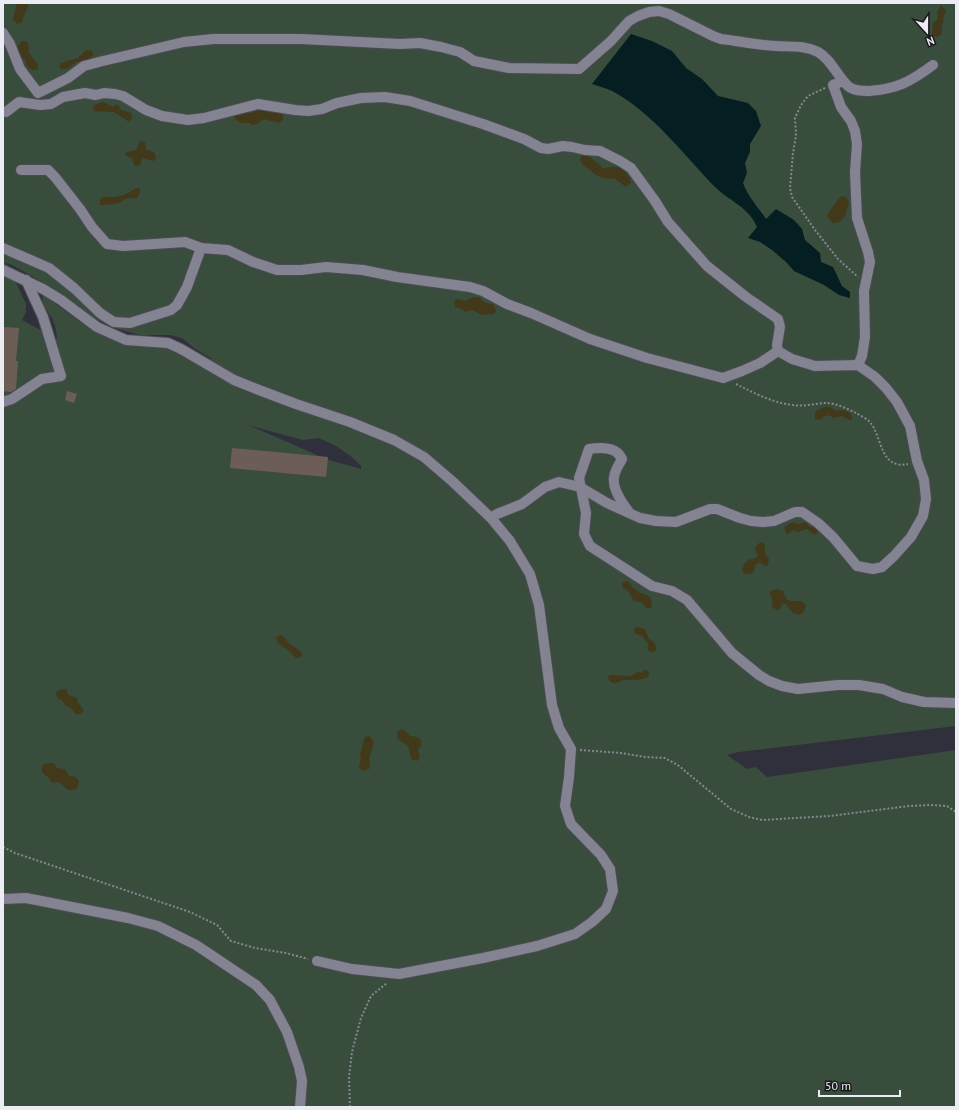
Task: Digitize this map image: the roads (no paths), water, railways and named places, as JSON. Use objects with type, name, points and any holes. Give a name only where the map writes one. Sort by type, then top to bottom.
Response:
[{"type":"street","points":[[6,112],[19,102],[68,78],[84,66],[103,60],[184,42],[213,39],[301,39],[420,44],[460,52],[474,61],[509,68],[579,69],[611,41],[629,21],[644,14],[659,11],[669,14],[721,39],[798,47],[818,53],[825,58],[849,87],[858,91],[896,87],[913,79],[933,65]]},
{"type":"street","points":[[3,33],[10,44],[20,69],[38,93],[51,97],[63,97],[85,93],[96,95],[115,94],[123,96],[146,110],[162,116],[188,120],[204,118],[258,104],[308,111],[322,109],[337,103],[361,98],[385,97],[410,101],[483,124],[524,139],[541,148],[548,149],[562,146],[600,151],[631,168],[668,222],[707,266],[746,297],[778,319],[780,327],[777,345],[778,351]]},
{"type":"street","points":[[843,81],[833,85],[841,107],[855,131],[857,144],[857,218],[870,262],[864,291],[865,338],[862,356],[858,365]]},
{"type":"street","points":[[19,102],[40,105],[51,104],[63,97]]},
{"type":"street","points":[[21,170],[48,170],[107,244],[123,246],[185,242],[201,248],[228,250],[253,262],[277,270],[301,270],[326,267],[362,270],[397,277],[470,287],[483,291],[507,304],[590,339],[647,358],[723,378],[760,363],[778,351]]},
{"type":"street","points":[[3,248],[49,268],[74,288],[100,313],[114,322],[130,323],[171,310],[177,305],[187,287],[201,248]]},
{"type":"street","points":[[3,270],[26,280],[61,300],[103,330],[126,340],[168,343],[182,349],[234,380],[296,404],[350,422],[394,440],[424,457],[492,518],[510,541],[530,574],[539,605],[552,705],[559,728],[571,750],[565,806],[571,824],[601,855],[610,869],[613,891],[606,909],[592,922],[575,934],[537,946],[399,974],[352,970],[317,961]]},
{"type":"street","points":[[3,402],[12,399],[42,379],[61,376],[43,317],[26,280]]},
{"type":"street","points":[[103,330],[109,319]]},
{"type":"street","points":[[492,518],[497,514],[522,504],[545,487],[559,482],[580,487],[607,503],[630,514],[645,519],[676,522],[710,509],[717,509],[751,521],[774,522],[795,512],[802,512],[818,523],[833,537],[857,566],[873,569],[882,567],[911,537],[923,516],[926,498],[924,480],[917,461],[910,426],[897,402],[886,388],[874,376],[858,365],[815,366],[792,359],[778,351]]},
{"type":"street","points":[[630,514],[622,502],[613,478],[622,459],[620,454],[609,448],[589,449],[579,478],[586,513],[584,534],[590,546],[652,586],[672,591],[687,600],[732,653],[750,668],[769,681],[782,686],[798,689],[838,685],[859,685],[883,689],[902,697],[924,702],[956,703]]},
{"type":"street","points":[[3,899],[26,898],[128,918],[158,926],[196,945],[256,985],[270,1000],[287,1032],[302,1081],[300,1107]]}]
